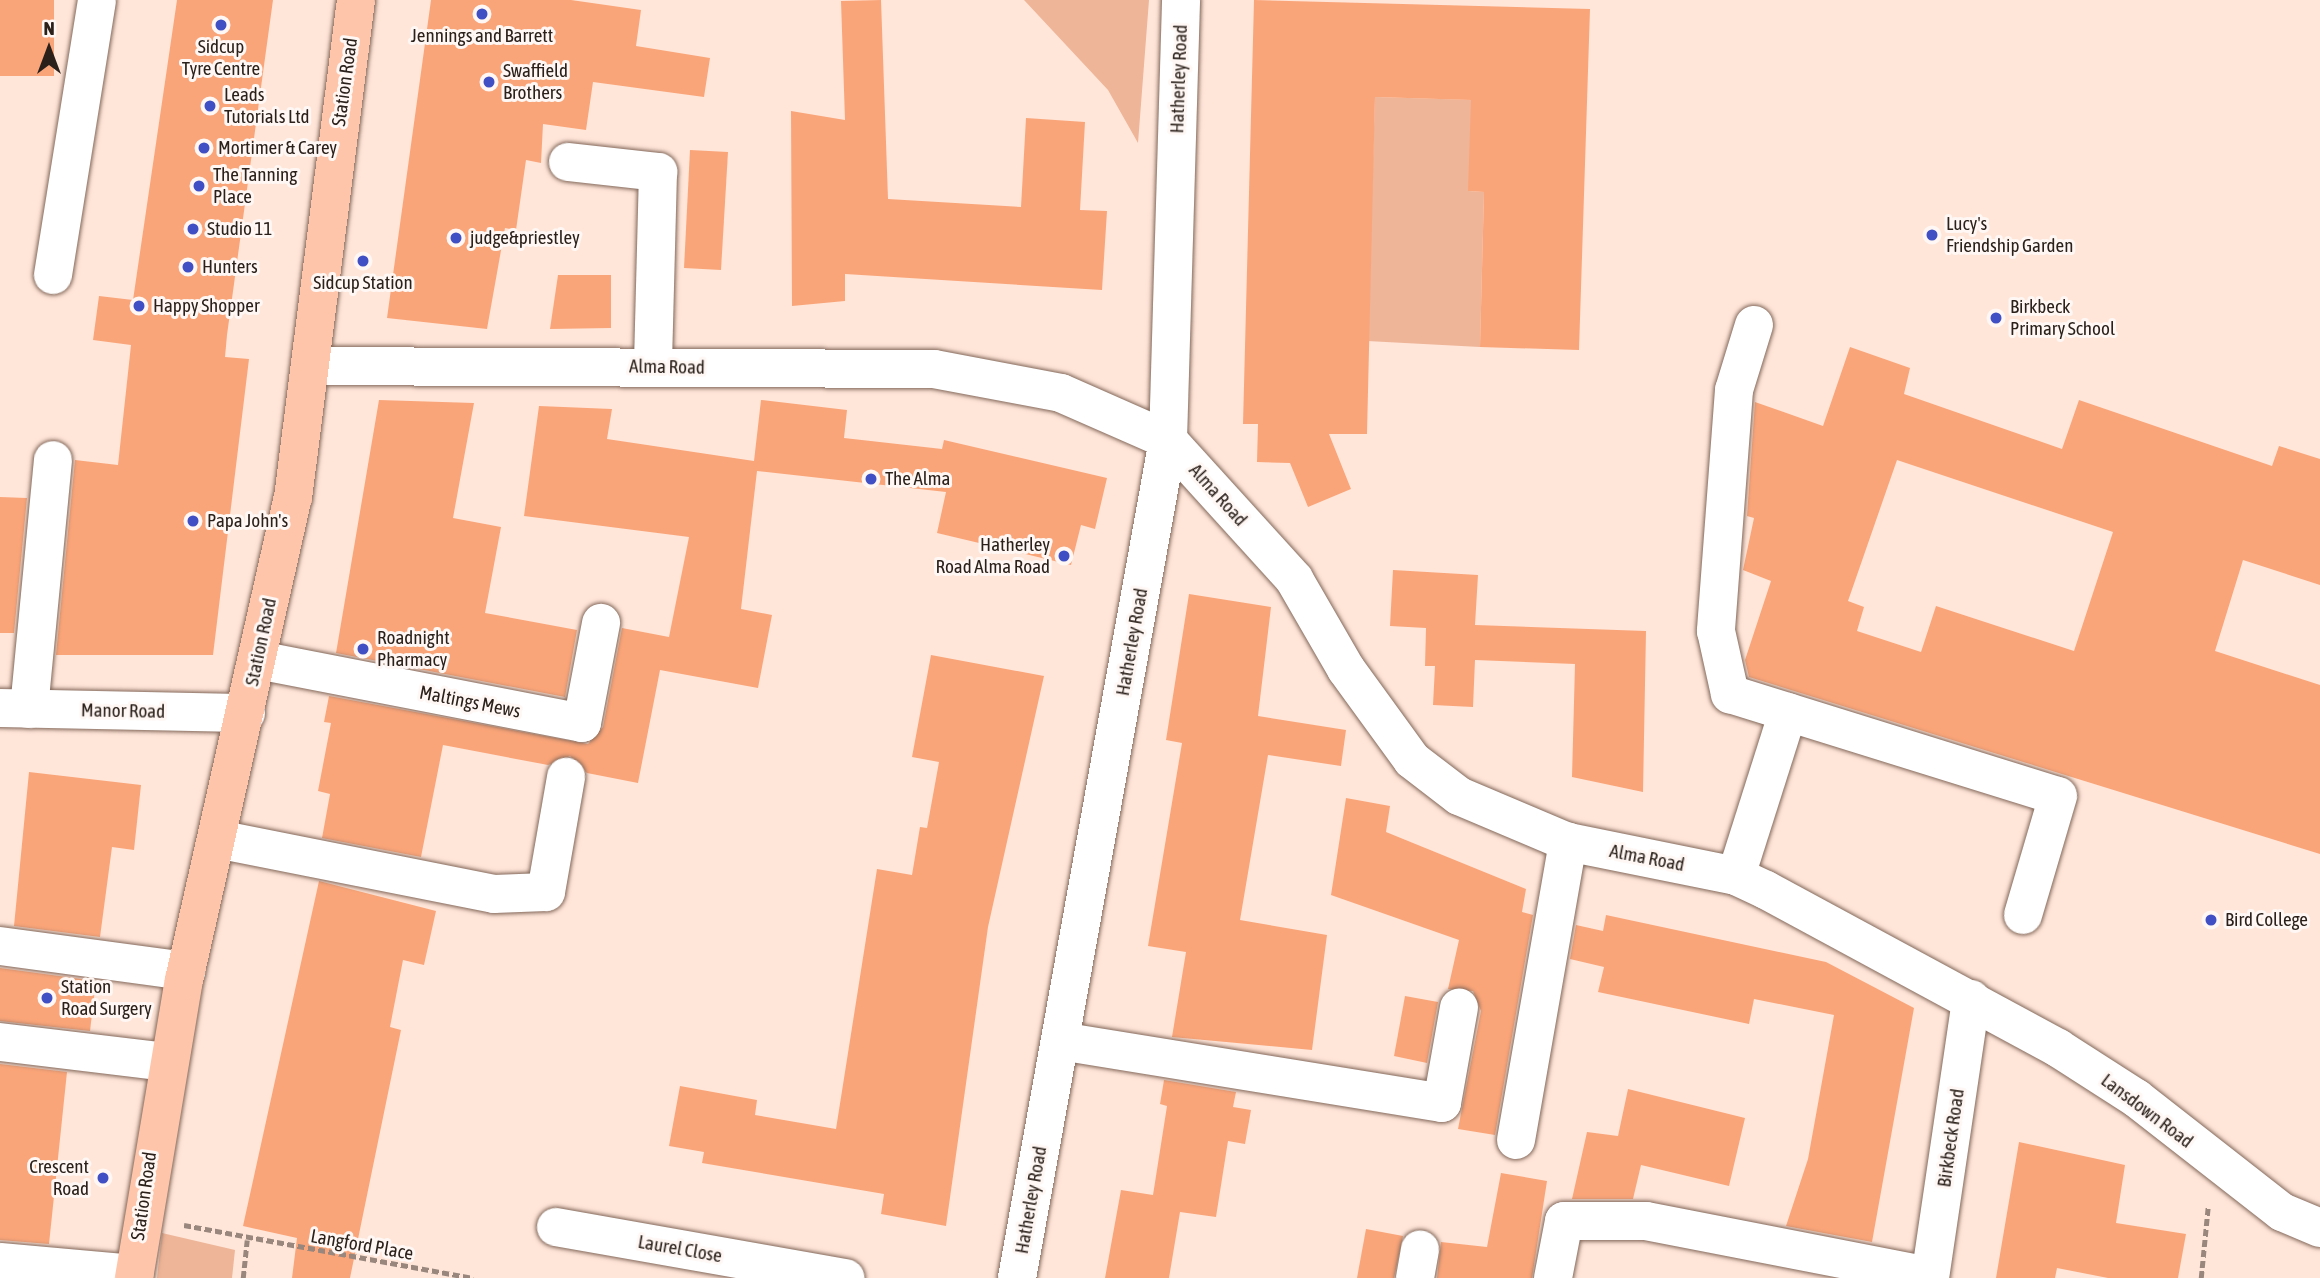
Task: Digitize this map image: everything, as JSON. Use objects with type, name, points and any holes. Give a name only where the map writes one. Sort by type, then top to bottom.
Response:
[{"type":"main road","name":"Station Road","points":[[134,1276],[140,1215],[186,971],[293,499],[356,0]]},
{"type":"street","points":[[53,275],[97,0]]},
{"type":"street","name":"Hatherley Road","points":[[1017,1278],[1168,440],[1181,0]]},
{"type":"street","points":[[568,162],[658,172],[653,367]]},
{"type":"street","points":[[1754,325],[1734,390],[1716,631],[1730,694],[2058,796],[2023,915]]},
{"type":"street","name":"Alma Road","points":[[311,366],[934,369],[1061,393],[1168,440],[1294,579],[1346,668],[1412,760],[1459,796],[1568,842],[1737,876],[1971,999]]},
{"type":"street","points":[[15,708],[53,460]]},
{"type":"street","name":"Maltings Mews","points":[[258,660],[582,723],[601,623]]},
{"type":"street","name":"Manor Road","points":[[15,708],[246,713]]},
{"type":"street","points":[[1737,876],[1788,712]]},
{"type":"street","points":[[217,839],[494,894],[546,892],[566,778]]},
{"type":"street","points":[[1516,1140],[1568,842]]},
{"type":"street","points":[[0,946],[186,971]]},
{"type":"street","name":"Lansdown Road","points":[[1971,999],[2136,1098],[2213,1161],[2282,1212],[2320,1228]]},
{"type":"street","name":"Birkbeck Road","points":[[1930,1277],[1971,999]]},
{"type":"street","points":[[1060,1041],[1442,1103],[1459,1008]]},
{"type":"street","points":[[0,1042],[168,1062]]},
{"type":"street","points":[[1553,1278],[1563,1221],[1646,1221],[1930,1277]]},
{"type":"street","name":"Laurel Close","points":[[556,1227],[846,1278]]},
{"type":"street","points":[[0,1262],[134,1276]]},
{"type":"path","points":[[2201,1278],[2213,1161]]},
{"type":"path","name":"Langford Place","points":[[140,1215],[247,1240],[473,1278]]},
{"type":"path","points":[[243,1278],[247,1240]]},
{"type":"shaded area","points":[[1024,0],[1149,0],[1138,143],[1108,90]]},
{"type":"shaded area","points":[[1375,97],[1508,101],[1468,191],[1484,192],[1480,347],[1367,341]]},
{"type":"shaded area","points":[[162,1233],[235,1250],[232,1278],[157,1278]]},
{"type":"building","points":[[0,0],[54,0],[54,76],[0,76]]},
{"type":"building","points":[[177,0],[273,0],[227,335],[225,357],[249,359],[213,655],[56,655],[75,460],[118,465],[131,345],[93,340],[99,296],[133,300]]},
{"type":"building","points":[[431,0],[571,0],[641,10],[636,46],[710,58],[704,97],[593,82],[586,130],[543,124],[541,163],[526,160],[516,230],[505,228],[487,329],[387,318]]},
{"type":"building","points":[[881,0],[888,199],[1021,207],[1026,118],[1085,122],[1080,210],[1107,211],[1102,290],[845,274],[845,301],[792,306],[791,111],[845,120],[841,1]]},
{"type":"building","points":[[1254,0],[1590,9],[1579,350],[1480,347],[1484,192],[1468,191],[1471,100],[1375,97],[1367,434],[1329,434],[1351,489],[1308,507],[1290,463],[1257,462],[1258,424],[1243,424]]},
{"type":"building","points":[[690,150],[728,152],[721,270],[684,268]]},
{"type":"building","points":[[558,275],[611,275],[611,328],[550,329]]},
{"type":"building","points":[[1850,347],[1910,368],[1904,394],[2062,449],[2079,400],[2272,466],[2279,446],[2320,459],[2320,585],[2243,560],[2215,651],[2320,685],[2320,854],[1749,677],[1745,660],[1771,581],[1743,570],[1754,518],[1747,516],[1755,402],[1823,426]],"holes":[[[1897,460],[2113,532],[2074,651],[1936,606],[1921,652],[1857,631],[1864,607],[1848,601]]]},
{"type":"building","points":[[379,400],[474,403],[453,518],[501,527],[485,613],[577,630],[565,697],[336,653]]},
{"type":"building","points":[[761,400],[847,410],[844,438],[942,449],[944,440],[1107,478],[1095,529],[1081,525],[1071,565],[937,533],[946,492],[757,471],[741,609],[772,615],[758,688],[660,670],[638,783],[587,773],[570,756],[548,765],[443,745],[421,857],[322,838],[330,794],[318,791],[331,723],[324,722],[329,696],[588,744],[603,727],[622,628],[669,637],[689,537],[524,516],[539,406],[612,409],[607,439],[754,461]]},
{"type":"building","points":[[0,497],[27,498],[14,633],[0,633]]},
{"type":"building","points":[[1393,570],[1478,575],[1475,625],[1646,631],[1643,792],[1572,777],[1575,664],[1475,660],[1473,707],[1433,705],[1435,666],[1425,666],[1426,628],[1390,626]]},
{"type":"building","points":[[1189,594],[1271,607],[1258,716],[1346,730],[1341,766],[1268,755],[1240,920],[1327,935],[1312,1050],[1172,1037],[1186,952],[1148,946],[1182,743],[1166,740]]},
{"type":"building","points":[[931,655],[1044,676],[988,927],[946,1226],[881,1214],[884,1194],[702,1163],[704,1152],[669,1146],[680,1086],[757,1100],[755,1115],[836,1129],[877,869],[912,875],[920,827],[927,828],[939,762],[912,757]]},
{"type":"building","points":[[29,772],[141,785],[134,850],[112,847],[100,937],[14,926]]},
{"type":"building","points":[[1346,798],[1390,806],[1386,832],[1526,889],[1522,912],[1533,915],[1495,1135],[1458,1129],[1481,1011],[1473,991],[1448,989],[1459,940],[1331,895]]},
{"type":"building","points":[[319,881],[436,911],[424,965],[403,960],[390,1027],[401,1030],[350,1278],[292,1278],[297,1238],[243,1226]]},
{"type":"building","points":[[1606,915],[1826,962],[1914,1008],[1872,1242],[1786,1226],[1808,1159],[1834,1015],[1754,999],[1749,1024],[1598,992],[1604,967],[1570,959],[1576,925],[1603,931]]},
{"type":"building","name":"Station Road Surgery","points":[[0,968],[96,981],[90,1031],[0,1021]]},
{"type":"building","points":[[1405,996],[1438,1002],[1427,1063],[1394,1056]]},
{"type":"building","points":[[0,1064],[67,1072],[49,1244],[0,1240]]},
{"type":"building","points":[[1164,1080],[1236,1092],[1233,1107],[1251,1110],[1245,1144],[1228,1141],[1216,1217],[1180,1212],[1169,1278],[1105,1278],[1121,1190],[1153,1195],[1167,1106],[1160,1104]]},
{"type":"building","points":[[1628,1089],[1745,1118],[1729,1186],[1641,1165],[1633,1199],[1572,1199],[1587,1132],[1618,1136]]},
{"type":"building","points":[[2019,1142],[2125,1165],[2116,1223],[2186,1234],[2178,1278],[2108,1278],[2057,1268],[2055,1278],[1996,1278]]},
{"type":"building","points":[[1501,1173],[1547,1181],[1532,1278],[1437,1278],[1441,1242],[1487,1247]]},
{"type":"building","points":[[1366,1229],[1403,1236],[1394,1278],[1357,1278]]},
{"type":"place","name":"Jennings and Barrett","points":[[482,14]]},
{"type":"place","name":"Sidcup Tyre Centre","points":[[221,25]]},
{"type":"place","name":"Swaffield Brothers","points":[[489,82]]},
{"type":"place","name":"Leads Tutorials Ltd","points":[[210,106]]},
{"type":"place","name":"Mortimer & Carey","points":[[204,148]]},
{"type":"place","name":"The Tanning Place","points":[[199,186]]},
{"type":"place","name":"Studio 11","points":[[193,229]]},
{"type":"place","name":"Lucy's Friendship Garden","points":[[1932,235]]},
{"type":"place","name":"judge&priestley","points":[[456,238]]},
{"type":"place","name":"Sidcup Station","points":[[363,261]]},
{"type":"place","name":"Hunters","points":[[188,267]]},
{"type":"place","name":"Happy Shopper","points":[[139,306]]},
{"type":"place","name":"Birkbeck Primary School","points":[[1996,318]]},
{"type":"place","name":"The Alma","points":[[871,479]]},
{"type":"place","name":"Papa John's","points":[[193,521]]},
{"type":"place","name":"Hatherley Road Alma Road","points":[[1064,556]]},
{"type":"place","name":"Roadnight Pharmacy","points":[[363,649]]},
{"type":"place","name":"Bird College","points":[[2211,920]]},
{"type":"place","name":"Station Road Surgery","points":[[47,998]]},
{"type":"place","name":"Crescent Road","points":[[103,1178]]}]
